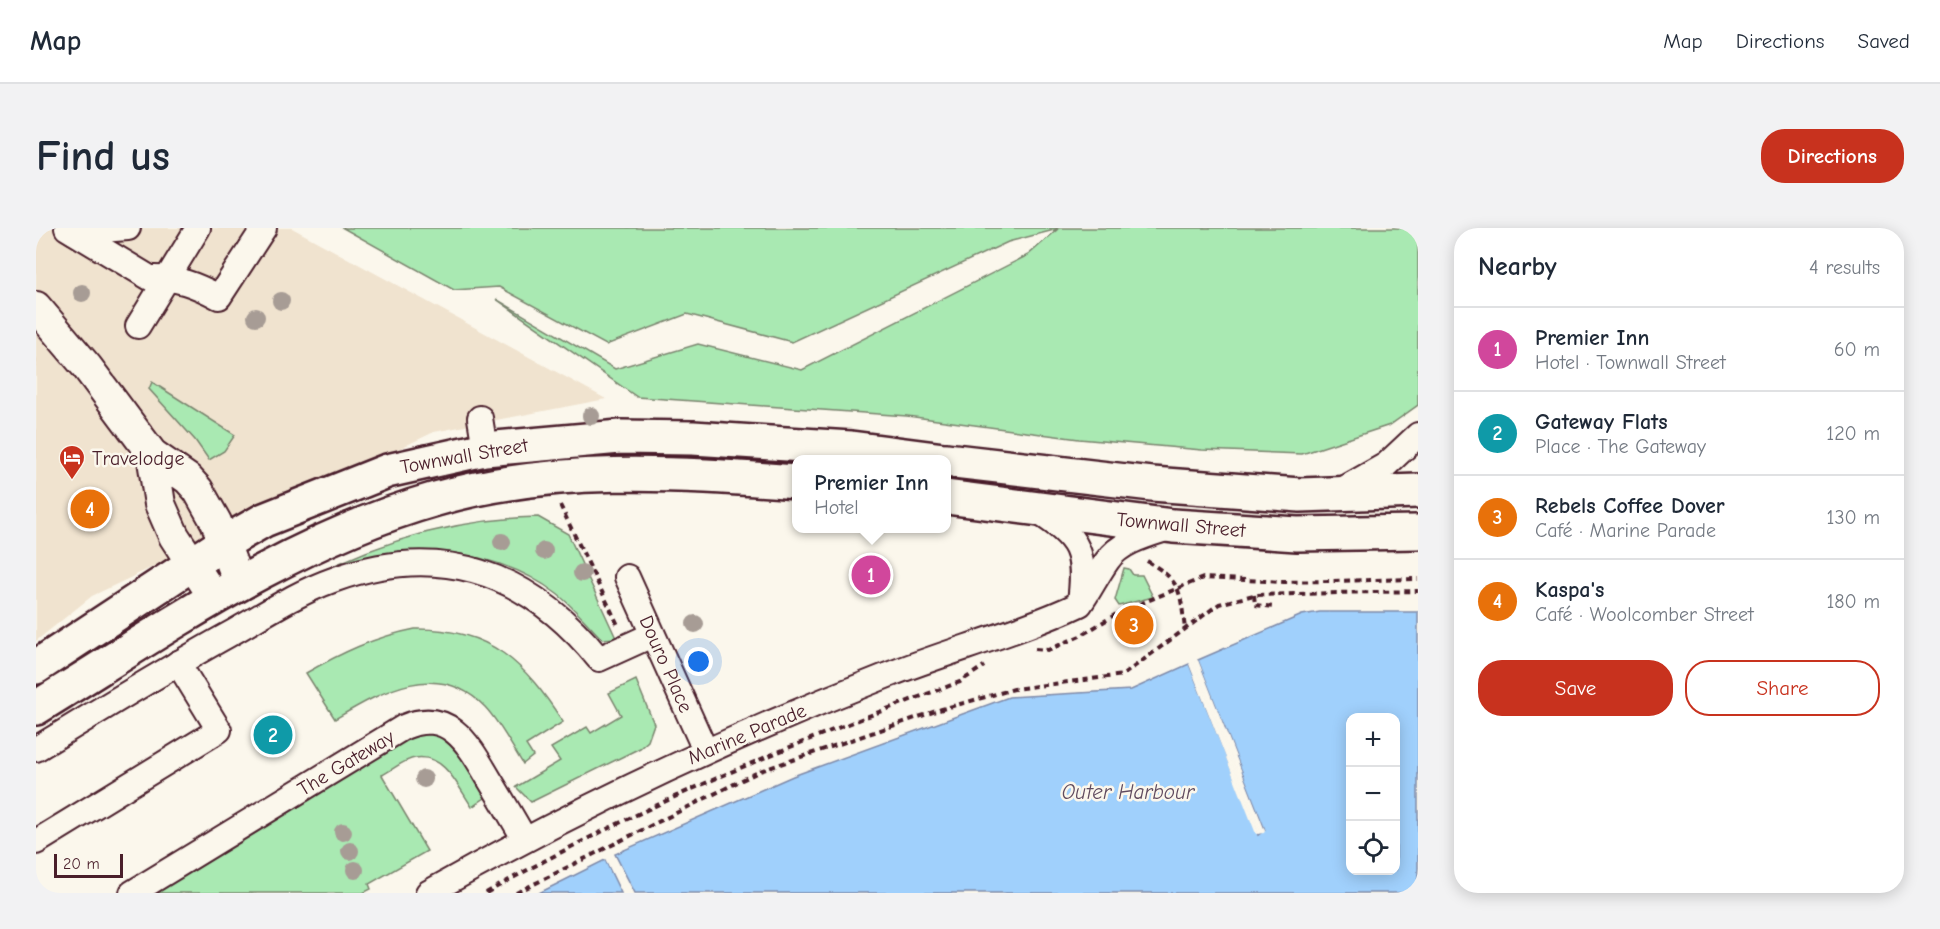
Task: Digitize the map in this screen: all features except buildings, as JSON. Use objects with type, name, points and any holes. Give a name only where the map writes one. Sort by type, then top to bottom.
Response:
[{"type":"highway","name":"Townwall Street","points":[[38,661],[193,562],[264,520],[482,433],[693,438],[851,448],[906,455]]},
{"type":"highway","name":"Townwall Street","points":[[951,461],[1152,484],[1330,495],[1418,491]]},
{"type":"highway","name":"Townwall Street","points":[[36,708],[228,592],[312,546],[380,517],[436,498],[490,486],[624,473],[792,482]]},
{"type":"highway","name":"Townwall Street","points":[[951,498],[1173,526],[1296,534],[1418,532]]},
{"type":"main road","points":[[36,307],[87,367],[152,454],[198,490],[216,522],[224,543],[228,592]]},
{"type":"main road","points":[[152,454],[160,504],[174,536],[193,562],[228,592]]},
{"type":"street","points":[[71,230],[128,228]]},
{"type":"street","points":[[138,326],[198,228]]},
{"type":"street","points":[[71,230],[150,278],[166,277],[190,282],[219,297],[264,228]]},
{"type":"street","points":[[1330,495],[1362,481],[1386,465],[1418,435]]},
{"type":"street","points":[[1386,465],[1418,461]]},
{"type":"street","points":[[1032,508],[1064,528],[1077,545],[1083,574],[1080,604]]},
{"type":"street","points":[[1080,604],[1093,587],[1108,558],[1123,546],[1173,526]]},
{"type":"street","points":[[36,749],[178,663],[330,580],[359,571],[412,563],[439,562],[500,579],[561,616],[599,659],[652,634]]},
{"type":"street","name":"Douro Place","points":[[627,577],[705,750]]},
{"type":"street","name":"Marine Parade","points":[[428,893],[524,838],[705,750],[888,675],[1080,604]]},
{"type":"street","points":[[36,842],[219,730],[178,663]]},
{"type":"street","name":"The Gateway","points":[[132,893],[404,727],[421,722],[441,724],[459,735],[472,749],[524,838]]},
{"type":"path","points":[[545,480],[572,525],[627,645]]},
{"type":"path","points":[[1123,546],[1160,568],[1179,587],[1185,629]]},
{"type":"path","points":[[1030,648],[1048,650],[1118,613],[1203,579],[1284,582],[1418,579]]},
{"type":"path","points":[[516,893],[760,771],[942,709],[1014,689],[1124,675],[1219,604],[1254,595],[1418,591]]},
{"type":"path","points":[[1254,595],[1255,605],[1275,607]]},
{"type":"path","points":[[486,893],[699,785],[772,753],[960,682],[989,662]]},
{"type":"shaded area","points":[[36,228],[292,228],[606,399],[434,432],[92,596],[36,641]]},
{"type":"green space","points":[[343,228],[1418,228],[1418,405],[1390,425],[1302,454],[1202,450],[1079,439],[907,416],[637,397],[496,299],[615,369],[698,344],[802,370],[1028,255],[1058,229],[1008,242],[792,342],[687,314],[606,345],[499,287],[454,290]]},
{"type":"green space","points":[[152,382],[235,435],[224,451],[209,460],[195,440],[149,389]]},
{"type":"green space","points":[[538,517],[568,534],[616,638],[602,639],[569,604],[540,582],[501,564],[437,551],[396,553],[366,560],[279,594],[340,563],[404,539],[470,523]]},
{"type":"green space","points":[[1124,568],[1129,569],[1133,575],[1142,575],[1153,597],[1119,606],[1115,600]]},
{"type":"green space","points":[[415,629],[441,630],[464,635],[485,642],[503,653],[534,682],[563,722],[526,745],[533,756],[523,764],[485,707],[467,692],[448,684],[429,682],[410,684],[390,690],[335,719],[306,673],[358,646]]},
{"type":"green space","points":[[636,680],[654,724],[648,741],[640,748],[531,802],[516,787],[560,761],[551,748],[587,727],[591,733],[621,715],[609,693]]},
{"type":"green space","points":[[409,731],[443,732],[489,795],[472,807],[450,773],[435,761],[425,758],[407,760],[382,775],[427,851],[369,884],[371,889],[363,893],[142,893]]},
{"type":"water","name":"Outer Harbour","points":[[1320,612],[1418,612],[1418,893],[635,893],[615,854],[793,776],[1009,697],[1131,690],[1189,664],[1258,835],[1265,830],[1198,660],[1302,615]]},
{"type":"water","points":[[605,860],[621,893],[539,893]]},
{"type":"pier","points":[[1198,660],[1264,833],[1256,834],[1189,664],[1192,663],[1258,832],[1261,830],[1195,662]]},
{"type":"place","name":"Travelodge","points":[[72,481]]},
{"type":"place","name":"Kaspa's","points":[[90,509]]},
{"type":"place","name":"Premier Inn","points":[[871,575]]},
{"type":"place","name":"Rebels Coffee Dover","points":[[1134,625]]},
{"type":"place","name":"Gateway Flats","points":[[273,735]]}]
